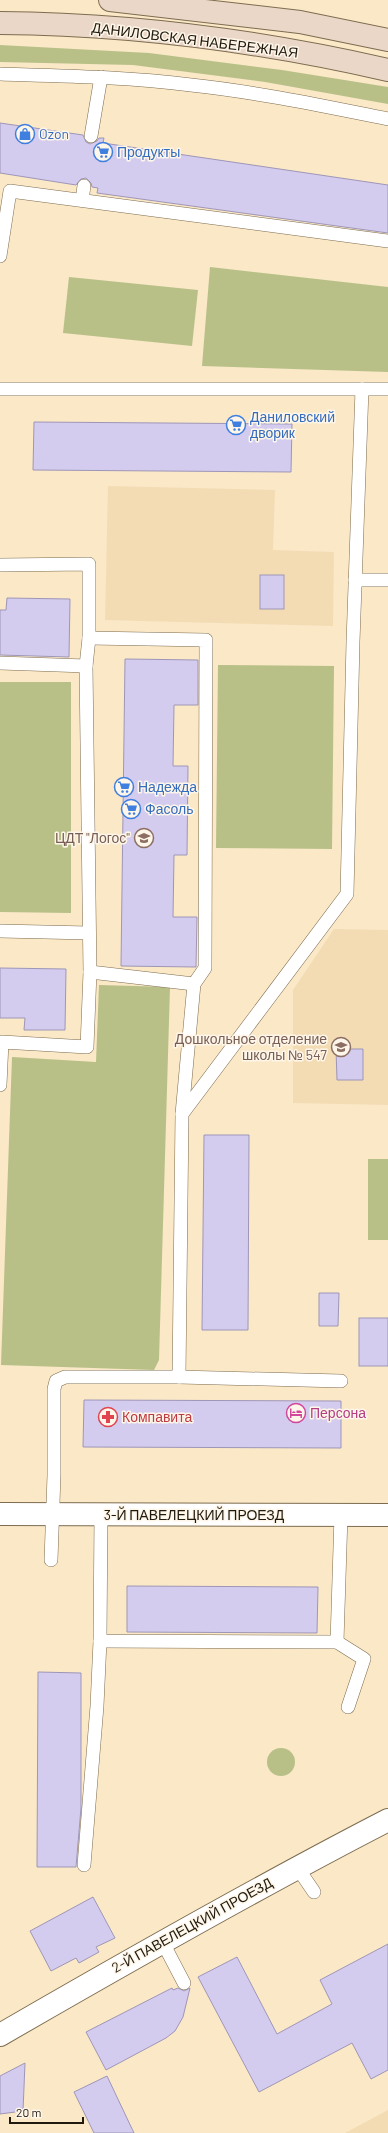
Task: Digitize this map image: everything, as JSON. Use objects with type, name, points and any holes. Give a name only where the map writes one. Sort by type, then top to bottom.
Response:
[{"type":"main road","name":"ДАНИЛОВСКАЯ НАБЕРЕЖНАЯ","points":[[110,0],[300,22],[388,40]]},
{"type":"main road","name":"ДАНИЛОВСКАЯ НАБЕРЕЖНАЯ","points":[[0,23],[46,23],[197,37],[263,45],[388,70]]},
{"type":"street","name":"3-Й ПАВЕЛЕЦКИЙ ПРОЕЗД","points":[[0,1514],[388,1515]]},
{"type":"street","name":"2-Й ПАВЕЛЕЦКИЙ ПРОЕЗД","points":[[0,2036],[162,1941],[388,1820]]},
{"type":"lane","points":[[0,74],[101,77],[192,85],[301,102],[388,119]]},
{"type":"lane","points":[[91,136],[101,77]]},
{"type":"lane","points":[[82,200],[84,186]]},
{"type":"lane","points":[[0,256],[10,191],[383,239]]},
{"type":"lane","points":[[182,1114],[347,894],[355,580],[362,389]]},
{"type":"lane","points":[[0,390],[388,389]]},
{"type":"lane","points":[[0,565],[89,564],[89,638],[86,666],[90,972],[87,1047],[2,1042],[0,1085]]},
{"type":"lane","points":[[355,580],[388,580]]},
{"type":"lane","points":[[89,638],[206,640],[205,968],[194,984],[182,1114],[179,1377]]},
{"type":"lane","points":[[0,663],[86,666]]},
{"type":"lane","points":[[0,931],[89,933]]},
{"type":"lane","points":[[90,972],[194,984]]},
{"type":"lane","points":[[52,1560],[54,1389],[56,1381],[65,1377],[179,1377],[341,1381]]},
{"type":"lane","points":[[84,1865],[98,1706],[101,1515]]},
{"type":"lane","points":[[337,1642],[342,1515]]},
{"type":"lane","points":[[100,1642],[337,1642],[364,1659],[348,1708]]},
{"type":"lane","points":[[298,1867],[314,1892]]},
{"type":"lane","points":[[162,1941],[184,1983]]},
{"type":"shaded area","points":[[108,486],[275,490],[273,550],[334,552],[333,626],[105,620]]},
{"type":"shaded area","name":"Дошкольное отделение школы № 547","points":[[334,929],[388,930],[388,1105],[293,1103],[293,990]]},
{"type":"shaded area","points":[[388,2110],[388,2133],[345,2133]]},
{"type":"green space","points":[[0,45],[149,53],[282,70],[388,87],[388,104],[265,82],[133,65],[0,62]]},
{"type":"green space","points":[[210,267],[388,287],[388,372],[202,366]]},
{"type":"green space","points":[[69,277],[198,290],[192,346],[63,333]]},
{"type":"green space","points":[[218,665],[334,666],[332,849],[216,848]]},
{"type":"green space","points":[[0,682],[71,682],[71,913],[0,912]]},
{"type":"green space","points":[[99,985],[170,987],[159,1360],[154,1370],[1,1365],[12,1057],[96,1062]]},
{"type":"green space","points":[[368,1159],[388,1159],[388,1240],[368,1240]]},
{"type":"green space","points":[[281,1748],[287,1749],[291,1752],[294,1756],[294,1768],[291,1772],[287,1775],[281,1776],[275,1775],[271,1772],[268,1768],[267,1762],[268,1756],[271,1752],[275,1749]]},
{"type":"building","points":[[0,123],[83,135],[86,142],[90,144],[97,141],[99,138],[104,138],[103,143],[388,185],[388,233],[97,193],[98,188],[92,187],[91,183],[86,178],[81,179],[76,185],[0,173]]},
{"type":"building","points":[[34,422],[292,424],[291,472],[33,470]]},
{"type":"building","points":[[260,575],[284,575],[284,609],[260,609]]},
{"type":"building","points":[[7,598],[70,599],[69,657],[0,655],[0,610],[6,610]]},
{"type":"building","points":[[125,659],[198,660],[198,705],[174,705],[173,766],[188,766],[187,855],[174,855],[173,917],[197,917],[196,967],[121,966]]},
{"type":"building","points":[[0,968],[66,969],[65,1030],[24,1030],[25,1018],[0,1018]]},
{"type":"building","points":[[336,1049],[363,1049],[363,1080],[337,1080]]},
{"type":"building","points":[[204,1135],[249,1135],[248,1330],[202,1330]]},
{"type":"building","points":[[319,1293],[339,1293],[338,1326],[319,1326]]},
{"type":"building","points":[[359,1318],[388,1318],[388,1366],[359,1366]]},
{"type":"building","points":[[84,1400],[341,1401],[341,1448],[83,1447]]},
{"type":"building","points":[[127,1586],[318,1587],[317,1633],[127,1632]]},
{"type":"building","points":[[38,1672],[81,1673],[81,1808],[76,1867],[37,1867]]},
{"type":"building","points":[[93,1897],[115,1938],[96,1947],[99,1952],[79,1963],[76,1958],[51,1971],[30,1931]]},
{"type":"building","points":[[388,1944],[388,2070],[371,2079],[352,2043],[259,2092],[198,1977],[237,1957],[277,2034],[332,2004],[320,1980]]},
{"type":"building","points":[[172,1988],[173,1990],[178,1988],[184,1991],[190,1988],[183,2017],[175,2031],[166,2038],[106,2070],[86,2032]]},
{"type":"building","points":[[25,2063],[23,2111],[0,2114],[0,2076]]},
{"type":"building","points":[[107,2076],[134,2133],[94,2133],[74,2092]]},
{"type":"place","name":"Ozon","points":[[25,134]]},
{"type":"place","name":"Продукты","points":[[103,152]]},
{"type":"place","name":"Даниловский дворик","points":[[236,425]]},
{"type":"place","name":"Надежда","points":[[124,787]]},
{"type":"place","name":"Фасоль","points":[[131,809]]},
{"type":"place","name":"ЦДТ \"Логос\"","points":[[144,838]]},
{"type":"place","name":"Дошкольное отделение школы № 547","points":[[341,1047]]},
{"type":"place","name":"Персона","points":[[296,1413]]},
{"type":"place","name":"Компавита","points":[[108,1417]]}]
